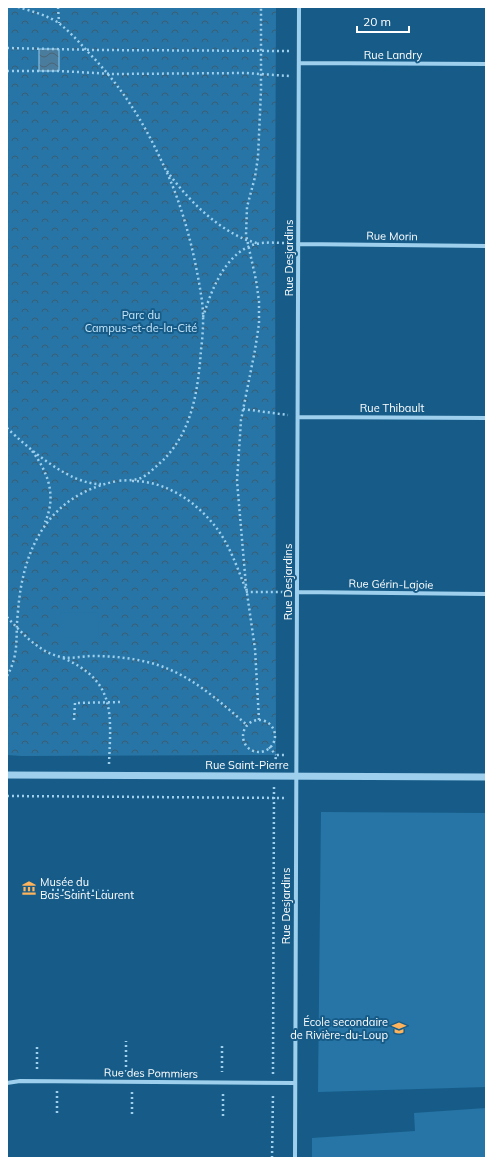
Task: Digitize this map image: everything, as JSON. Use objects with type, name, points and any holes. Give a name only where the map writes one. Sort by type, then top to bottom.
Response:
[{"type":"street","name":"Rue Desjardins","points":[[295,1158],[298,244],[300,76],[299,7]]},
{"type":"street","name":"Rue Landry","points":[[299,63],[486,64]]},
{"type":"street","name":"Rue Morin","points":[[298,244],[486,246]]},
{"type":"street","name":"Rue Thibault","points":[[298,416],[486,418]]},
{"type":"street","name":"Rue Gérin-Lajoie","points":[[297,592],[486,594]]},
{"type":"street","name":"Rue Saint-Pierre","points":[[7,775],[486,777]]},
{"type":"street","name":"Rue des Pommiers","points":[[7,1083],[20,1081],[57,1081],[295,1083]]},
{"type":"path","points":[[18,7],[59,23],[87,50],[108,74],[132,106],[164,166],[176,197],[187,232],[202,303],[203,334],[200,369],[196,394],[189,419],[181,439],[170,454],[147,474],[134,480],[117,481],[98,485],[58,510],[43,528]]},
{"type":"path","points":[[58,7],[59,23]]},
{"type":"path","points":[[259,720],[255,649],[247,592],[237,481],[242,409],[259,324],[259,301],[256,280],[247,240],[247,207],[255,177],[258,157],[261,75],[261,7]]},
{"type":"path","points":[[7,48],[261,52],[299,51]]},
{"type":"path","points":[[7,71],[59,71],[108,74],[246,73],[300,76]]},
{"type":"path","points":[[164,166],[181,189],[222,227],[247,240],[259,244]]},
{"type":"path","points":[[202,319],[213,289],[229,263],[239,253],[248,247],[266,242],[298,244]]},
{"type":"path","points":[[242,409],[298,416]]},
{"type":"path","points":[[7,428],[28,447],[56,468],[94,483],[108,483]]},
{"type":"path","points":[[7,676],[12,667],[16,651],[20,588],[27,563],[50,512],[51,493],[45,471],[28,447]]},
{"type":"path","points":[[117,481],[142,481],[159,485],[174,491],[191,502],[216,527],[236,563],[247,592]]},
{"type":"path","points":[[247,592],[297,592]]},
{"type":"path","points":[[7,617],[36,645],[48,652],[75,663],[86,670],[101,686],[106,695],[110,726],[109,776]]},
{"type":"path","points":[[59,656],[69,658],[111,656],[130,658],[152,663],[173,671],[192,681],[248,725]]},
{"type":"path","points":[[74,720],[75,703],[122,702]]},
{"type":"path","points":[[259,720],[269,724],[274,732],[274,740],[269,747],[259,752],[248,748],[243,734],[248,725],[253,721],[259,720]]},
{"type":"path","points":[[269,747],[276,755],[296,756]]},
{"type":"path","points":[[272,1158],[274,776],[276,755]]},
{"type":"path","points":[[7,796],[296,798]]},
{"type":"path","points":[[52,890],[109,891]]},
{"type":"path","points":[[126,1041],[126,1082]]},
{"type":"path","points":[[222,1046],[223,1116]]},
{"type":"path","points":[[37,1047],[37,1081]]},
{"type":"path","points":[[57,1081],[57,1116]]},
{"type":"path","points":[[132,1082],[132,1116]]},
{"type":"green space","name":"Parc du Campus-et-de-la-Cité","points":[[7,7],[276,7],[276,755],[7,755]]},
{"type":"green space","points":[[60,612],[99,613],[98,639],[59,637]]},
{"type":"green space","name":"École secondaire de Rivière-du-Loup","points":[[321,812],[486,813],[486,1087],[318,1092]]},
{"type":"green space","points":[[486,1108],[486,1158],[312,1158],[312,1138],[415,1131],[414,1113]]},
{"type":"water","points":[[39,49],[59,49],[59,71],[39,71]]},
{"type":"place","name":"Musée du Bas-Saint-Laurent","points":[[29,888]]},
{"type":"place","name":"École secondaire de Rivière-du-Loup","points":[[399,1028]]}]
